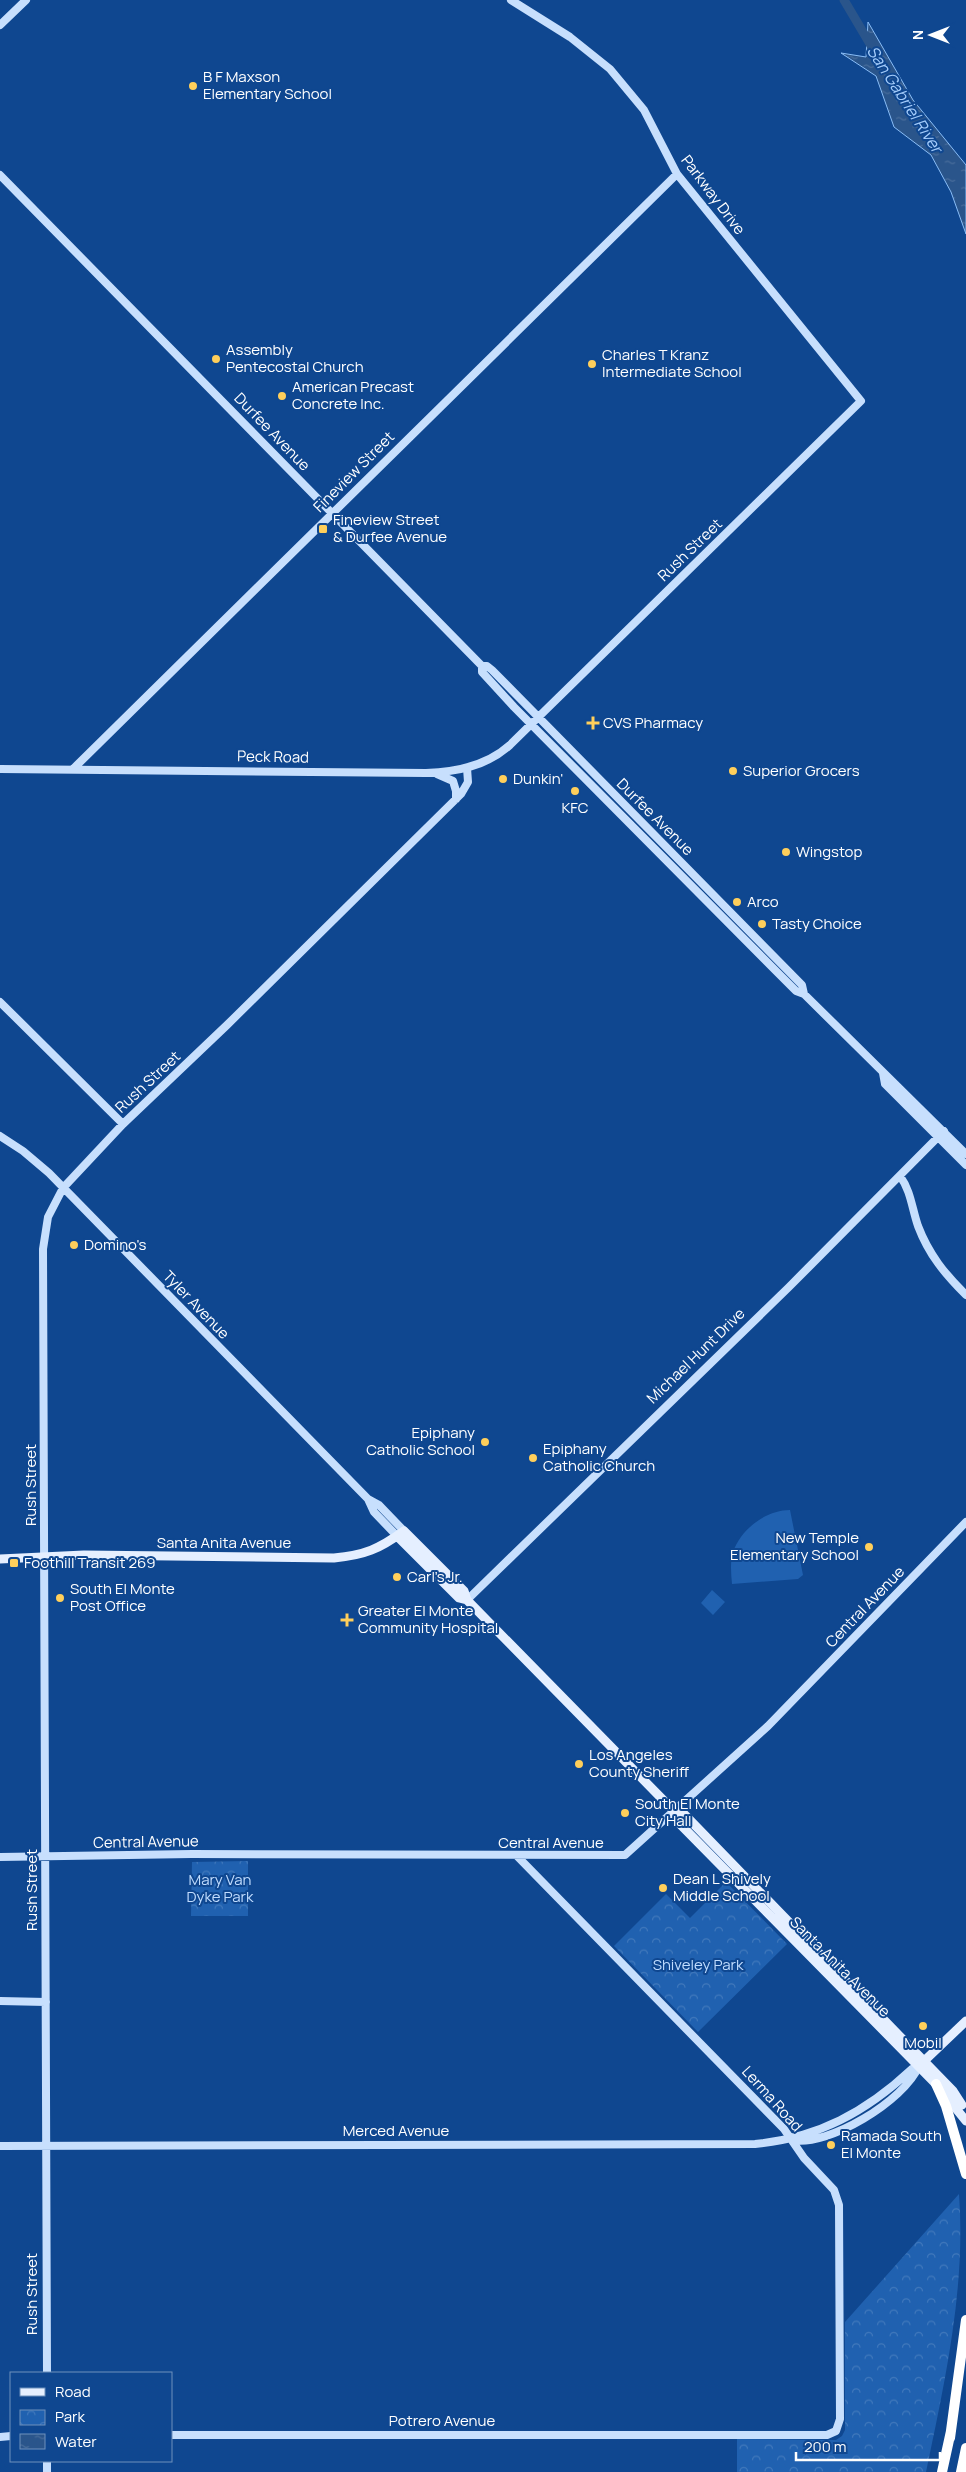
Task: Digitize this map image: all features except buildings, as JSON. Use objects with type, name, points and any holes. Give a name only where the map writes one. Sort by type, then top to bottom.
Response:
[{"type":"highway","points":[[936,2084],[948,2114],[966,2174]]},
{"type":"highway","points":[[950,2438],[966,2320]]},
{"type":"highway","points":[[942,2472],[966,2358]]},
{"type":"highway","points":[[961,2472],[966,2448]]},
{"type":"main road","name":"Santa Anita Avenue","points":[[0,1559],[45,1557],[334,1558],[367,1552],[390,1543],[400,1534],[459,1598],[467,1600],[674,1811],[676,1820],[814,1954],[921,2064],[952,2091],[966,2112]]},
{"type":"main road","name":"Santa Anita Avenue","points":[[0,1553],[34,1553],[45,1557]]},
{"type":"main road","points":[[921,2064],[966,2021]]},
{"type":"main road","name":"Santa Anita Avenue","points":[[921,2064],[966,2121]]},
{"type":"street","points":[[0,25],[26,0]]},
{"type":"street","name":"Parkway Drive","points":[[511,0],[570,37],[610,69],[644,110],[677,174],[861,401]]},
{"type":"street","name":"Fineview Street","points":[[73,769],[677,174]]},
{"type":"street","name":"Durfee Avenue","points":[[0,175],[482,666],[485,676],[531,725],[796,991],[804,994],[883,1073],[885,1084],[941,1134]]},
{"type":"street","name":"Rush Street","points":[[531,725],[861,401]]},
{"type":"street","name":"Durfee Avenue","points":[[482,666],[487,666],[492,670],[802,985],[804,994]]},
{"type":"street","name":"Peck Road","points":[[0,769],[435,773],[467,768],[501,753],[531,725]]},
{"type":"street","name":"Rush Street","points":[[47,2372],[43,1249],[48,1217],[62,1188],[123,1124],[214,1038],[456,800],[468,782],[467,768]]},
{"type":"street","points":[[435,773],[453,781],[456,800]]},
{"type":"street","points":[[0,1002],[123,1124]]},
{"type":"street","points":[[941,1134],[966,1154]]},
{"type":"street","points":[[941,1134],[966,1165]]},
{"type":"street","name":"Michael Hunt Drive","points":[[467,1600],[941,1134]]},
{"type":"street","name":"Tyler Avenue","points":[[0,1136],[37,1161],[368,1499],[374,1512],[400,1534]]},
{"type":"street","points":[[900,1176],[910,1194],[918,1224],[934,1260],[966,1296]]},
{"type":"street","name":"Central Avenue","points":[[0,1857],[192,1854],[625,1856],[768,1726],[966,1522]]},
{"type":"street","name":"Lerma Road","points":[[518,1856],[722,2065],[792,2140],[804,2158],[834,2190],[839,2205],[840,2419],[836,2431]]},
{"type":"street","points":[[0,2001],[46,2002]]},
{"type":"street","name":"Merced Avenue","points":[[0,2146],[630,2145],[755,2144],[792,2140],[804,2142],[848,2126],[876,2110],[904,2081],[915,2075],[921,2064]]},
{"type":"street","name":"Potrero Avenue","points":[[172,2435],[827,2435],[836,2431]]},
{"type":"green space","points":[[790,1510],[803,1575],[798,1579],[732,1584],[732,1556],[742,1536],[764,1517],[772,1513]]},
{"type":"green space","points":[[712,1590],[725,1602],[713,1615],[701,1603]]},
{"type":"green space","name":"Mary Van Dyke Park","points":[[248,1861],[248,1916],[191,1916],[192,1862]]},
{"type":"green space","name":"Shiveley Park","points":[[726,1882],[787,1944],[698,2032],[614,1946],[666,1894],[690,1918]]},
{"type":"green space","points":[[959,2194],[960,2229],[957,2299],[947,2369],[926,2472],[737,2472],[737,2439],[836,2440],[842,2436],[845,2430],[845,2322]]},
{"type":"water","points":[[868,22],[913,100],[966,165],[966,234],[951,192],[931,155],[894,127],[876,76],[841,53],[866,57]]},
{"type":"waterway","name":"San Gabriel River","points":[[844,0],[873,49]]},
{"type":"place","name":"B F Maxson Elementary School","points":[[193,86]]},
{"type":"place","name":"Assembly Pentecostal Church","points":[[216,359]]},
{"type":"place","name":"Charles T Kranz Intermediate School","points":[[592,364]]},
{"type":"place","name":"American Precast Concrete Inc.","points":[[282,396]]},
{"type":"place","name":"Fineview Street & Durfee Avenue","points":[[323,529]]},
{"type":"place","name":"CVS Pharmacy","points":[[593,723]]},
{"type":"place","name":"Superior Grocers","points":[[733,771]]},
{"type":"place","name":"Dunkin'","points":[[503,779]]},
{"type":"place","name":"KFC","points":[[575,791]]},
{"type":"place","name":"Wingstop","points":[[786,852]]},
{"type":"place","name":"Arco","points":[[737,902]]},
{"type":"place","name":"Tasty Choice","points":[[762,924]]},
{"type":"place","name":"Domino's","points":[[74,1245]]},
{"type":"place","name":"Epiphany Catholic School","points":[[485,1442]]},
{"type":"place","name":"Epiphany Catholic Church","points":[[533,1458]]},
{"type":"place","name":"New Temple Elementary School","points":[[869,1547]]},
{"type":"place","name":"Foothill Transit 269","points":[[14,1563]]},
{"type":"place","name":"Carl's Jr.","points":[[397,1577]]},
{"type":"place","name":"South El Monte Post Office","points":[[60,1598]]},
{"type":"place","name":"Greater El Monte Community Hospital","points":[[347,1620]]},
{"type":"place","name":"Los Angeles County Sheriff","points":[[579,1764]]},
{"type":"place","name":"South El Monte City Hall","points":[[625,1813]]},
{"type":"place","name":"Dean L Shively Middle School","points":[[663,1888]]},
{"type":"place","name":"Mobil","points":[[923,2026]]},
{"type":"place","name":"Ramada South El Monte","points":[[831,2145]]}]
